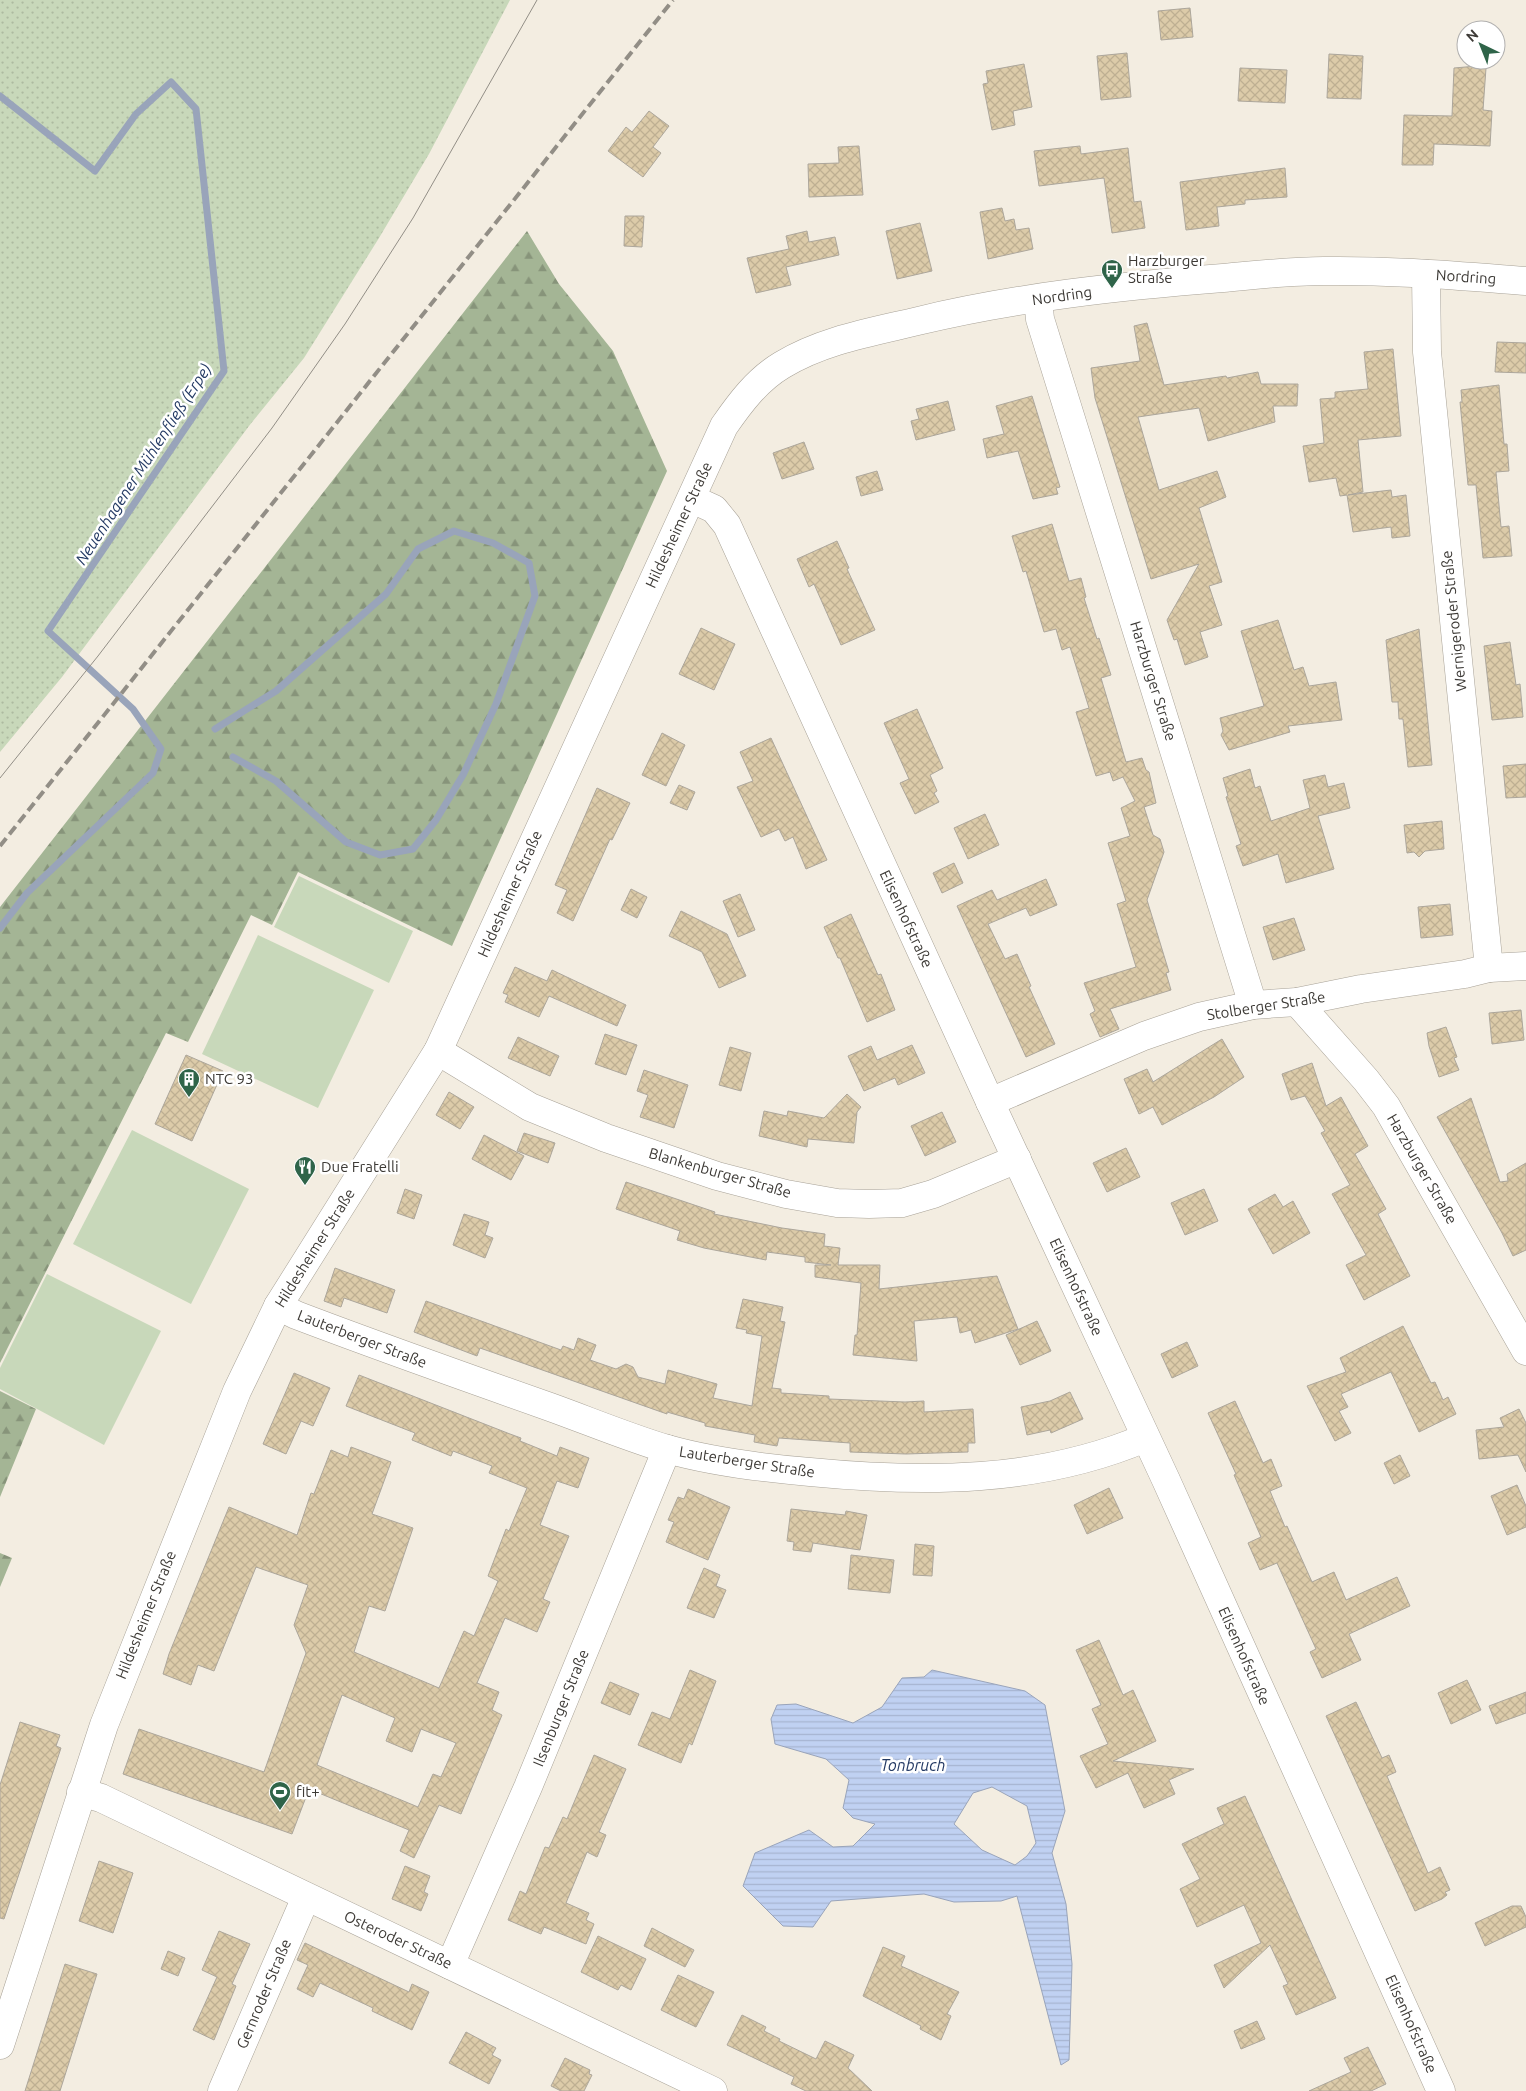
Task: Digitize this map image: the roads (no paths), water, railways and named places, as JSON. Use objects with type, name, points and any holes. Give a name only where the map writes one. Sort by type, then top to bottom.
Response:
[{"type":"street","name":"Nordring","points":[[724,426],[746,394],[780,366],[805,352],[845,339],[967,309],[1158,283],[1323,271],[1426,274],[1526,281]]},
{"type":"street","name":"Wernigeroder Straße","points":[[1426,274],[1427,352],[1489,968]]},
{"type":"street","name":"Harzburger Straße","points":[[1038,299],[1040,319],[1253,1005]]},
{"type":"street","name":"Hildesheimer Straße","points":[[0,2045],[81,1792],[118,1687],[237,1391],[278,1306],[438,1052],[724,426]]},
{"type":"street","name":"Elisenhofstraße","points":[[692,499],[714,509],[727,526],[1442,2091]]},
{"type":"street","name":"Stolberger Straße","points":[[990,1102],[1144,1036],[1199,1017],[1253,1005],[1297,1002],[1361,989],[1465,974],[1489,968],[1526,966]]},
{"type":"street","name":"Harzburger Straße","points":[[1297,1002],[1366,1080],[1386,1106],[1526,1351]]},
{"type":"street","name":"Blankenburger Straße","points":[[438,1052],[530,1108],[598,1135],[717,1176],[803,1197],[837,1203],[902,1202],[933,1194],[1017,1159]]},
{"type":"street","name":"Lauterberger Straße","points":[[278,1306],[296,1315],[422,1362],[668,1449],[772,1469],[884,1479],[968,1478],[1015,1472],[1100,1456],[1145,1438]]},
{"type":"street","name":"Ilsenburger Straße","points":[[450,1965],[532,1778],[668,1449]]},
{"type":"street","name":"Osteroder Straße","points":[[81,1792],[101,1798],[713,2091]]},
{"type":"street","name":"Gernroder Straße","points":[[222,2091],[306,1897]]},
{"type":"water","name":"Tonbruch","points":[[932,1670],[1025,1691],[1045,1705],[1065,1811],[1052,1853],[1066,1904],[1072,1964],[1069,2060],[1061,2065],[1017,1896],[1001,1901],[954,1902],[924,1894],[831,1901],[813,1927],[783,1926],[743,1886],[755,1853],[809,1830],[833,1847],[853,1846],[875,1824],[853,1818],[843,1808],[849,1780],[826,1759],[775,1744],[771,1719],[777,1705],[796,1704],[853,1723],[882,1707],[902,1678],[924,1677]],"holes":[[[992,1787],[1027,1806],[1036,1843],[1027,1856],[1015,1865],[982,1850],[954,1824],[973,1793]]]},
{"type":"waterway","name":"Neuenhagener Mühlenfließ (Erpe)","points":[[0,96],[95,171],[136,114],[171,82],[196,109],[224,371],[48,631],[133,709],[161,749],[153,773],[27,893],[0,928]]},
{"type":"waterway","points":[[215,729],[276,691],[386,594],[418,549],[454,531],[493,543],[529,563],[535,596],[496,704],[463,775],[436,820],[413,849],[380,855],[346,842],[276,781],[233,757]]},
{"type":"tram line","points":[[0,778],[98,656],[272,428],[345,324],[413,218],[537,0]]},
{"type":"railway","points":[[0,846],[673,0]]},
{"type":"place","name":"Harzburger Straße","points":[[1112,289]]},
{"type":"place","name":"NTC 93","points":[[189,1098]]},
{"type":"place","name":"Due Fratelli","points":[[305,1186]]},
{"type":"place","name":"fit+","points":[[280,1811]]}]
